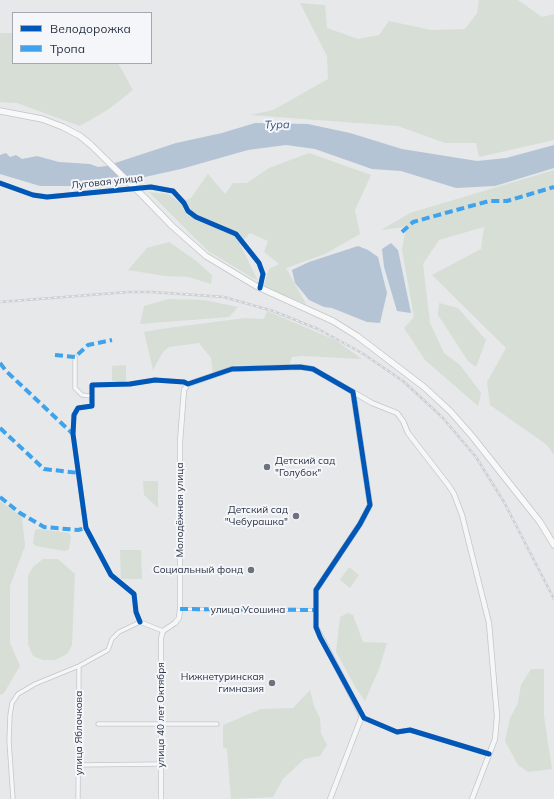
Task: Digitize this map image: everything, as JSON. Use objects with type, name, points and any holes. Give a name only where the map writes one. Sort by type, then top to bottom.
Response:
[{"type":"main road","points":[[0,111],[42,118],[63,126],[80,136],[91,145],[172,226],[206,256],[260,288],[333,321],[357,336],[424,387],[450,411],[472,436],[540,522],[554,545]]},
{"type":"street","name":"Луговая улица","points":[[0,183],[33,195],[47,197],[151,186],[173,191],[184,203],[188,211],[196,217],[236,234],[259,263],[263,274],[260,288]]},
{"type":"street","points":[[75,357],[75,388],[82,394],[91,396]]},
{"type":"street","points":[[180,610],[179,618],[175,623],[163,631],[140,622],[136,612],[134,594],[111,575],[86,528],[73,434],[74,414],[78,408],[92,406],[92,385],[130,384],[155,380],[184,382],[188,384],[232,369],[300,366],[312,369],[372,403],[397,412],[408,433],[449,486],[458,502],[489,623],[497,728],[472,799]]},
{"type":"street","name":"Молодёжная улица","points":[[180,610],[181,413],[184,390],[188,384]]},
{"type":"street","points":[[353,392],[370,505],[360,524],[316,590],[316,627],[364,718],[397,732],[410,730],[489,754]]},
{"type":"street","name":"улица Усошина","points":[[180,610],[316,610]]},
{"type":"street","points":[[13,799],[9,741],[10,715],[12,703],[18,694],[35,684],[79,666],[108,650],[112,640],[119,632],[140,622]]},
{"type":"street","name":"улица 40 лет Октября","points":[[161,799],[160,638],[163,631]]},
{"type":"street","name":"улица Яблочкова","points":[[78,799],[79,666]]},
{"type":"street","points":[[330,799],[362,716]]},
{"type":"street","points":[[98,724],[217,724]]},
{"type":"street","points":[[78,764],[161,764]]},
{"type":"shaded area","points":[[479,0],[518,0],[542,17],[554,14],[554,140],[479,157],[476,143],[445,143],[398,126],[250,115],[273,110],[328,79],[327,56],[300,3],[325,5],[327,28],[358,39],[379,35],[389,21],[431,30],[465,29],[477,13]]},
{"type":"shaded area","points":[[0,33],[12,33],[12,64],[119,64],[133,90],[109,109],[80,126],[17,103],[0,102]]},
{"type":"shaded area","points":[[309,153],[371,175],[355,210],[360,234],[325,254],[286,268],[306,304],[263,287],[269,269],[279,264],[264,252],[268,241],[250,233],[240,244],[258,281],[208,251],[149,192],[168,194],[180,203],[191,198],[208,174],[225,194],[233,183],[247,183],[269,168]]},
{"type":"shaded area","points":[[554,170],[554,455],[547,445],[490,405],[487,382],[506,348],[432,275],[481,249],[484,227],[439,240],[423,264],[430,323],[444,353],[460,365],[481,393],[478,406],[425,360],[404,328],[414,317],[402,250],[406,227],[381,230],[410,213]]},
{"type":"shaded area","points":[[169,242],[195,260],[212,275],[211,284],[189,277],[165,276],[128,270],[147,248]]},
{"type":"shaded area","points":[[169,299],[204,300],[238,307],[229,317],[140,324],[144,306]]},
{"type":"shaded area","points":[[439,303],[458,308],[486,340],[476,367],[468,361],[438,315]]},
{"type":"shaded area","points":[[267,311],[335,340],[362,359],[302,356],[292,357],[289,365],[236,365],[213,375],[211,358],[199,343],[169,347],[163,352],[153,370],[144,332],[245,318],[264,319]]},
{"type":"shaded area","points":[[126,365],[126,381],[112,381],[112,366]]},
{"type":"shaded area","points":[[143,481],[158,481],[158,508],[144,495]]},
{"type":"shaded area","points":[[0,501],[22,517],[25,546],[10,586],[10,643],[20,666],[4,693],[0,695]]},
{"type":"shaded area","points":[[39,529],[69,533],[71,537],[69,549],[65,551],[36,546],[33,543],[35,530]]},
{"type":"shaded area","points":[[120,550],[141,550],[142,579],[121,579]]},
{"type":"shaded area","points":[[43,559],[58,559],[75,574],[72,645],[67,654],[55,660],[43,660],[33,656],[28,644],[28,576],[33,567]]},
{"type":"shaded area","points":[[349,567],[359,575],[350,588],[340,580]]},
{"type":"shaded area","points":[[348,613],[353,615],[363,642],[387,643],[379,669],[365,701],[336,652],[340,617]]},
{"type":"shaded area","points":[[531,669],[544,669],[544,716],[552,769],[528,772],[518,765],[505,741],[510,718],[518,703],[521,685]]},
{"type":"shaded area","points":[[310,690],[314,706],[320,718],[321,733],[327,745],[320,756],[304,759],[283,779],[273,797],[231,799],[227,749],[223,747],[223,725],[261,709],[293,708]]},
{"type":"water","name":"Тура","points":[[255,123],[308,124],[350,133],[402,149],[477,161],[506,158],[554,145],[554,168],[495,186],[456,188],[401,171],[372,169],[315,149],[286,145],[248,150],[181,169],[122,182],[71,186],[40,186],[0,174],[0,155],[6,153],[10,157],[16,155],[22,159],[37,156],[59,162],[90,164],[98,167],[106,166],[176,143],[222,133]]},
{"type":"water","points":[[391,243],[398,250],[411,313],[397,311],[384,267],[382,249]]},
{"type":"water","points":[[358,246],[368,250],[378,257],[387,293],[380,323],[367,322],[332,308],[324,307],[309,300],[295,283],[292,270],[309,262]]},
{"type":"railway","points":[[0,302],[128,292],[152,292],[224,297],[273,311],[318,329],[362,353],[403,381],[442,417],[476,457],[504,502],[554,599]]},
{"type":"marked path","points":[[402,232],[413,222],[489,201],[507,201],[554,187]]},
{"type":"marked path","points":[[55,355],[75,357],[88,345],[112,340]]},
{"type":"marked path","points":[[0,363],[6,371],[73,434]]},
{"type":"marked path","points":[[0,428],[44,469],[79,473]]},
{"type":"marked path","points":[[0,497],[20,513],[44,527],[78,530],[86,528]]},
{"type":"marked path","points":[[180,609],[316,610]]},
{"type":"cycle path","points":[[0,183],[33,195],[47,197],[151,187],[173,191],[184,203],[188,211],[196,217],[236,234],[259,263],[263,274],[260,288]]},
{"type":"cycle path","points":[[140,622],[136,612],[134,594],[111,575],[86,528],[73,434],[74,415],[78,408],[92,406],[92,385],[130,384],[155,380],[184,382],[188,384],[232,369],[300,367],[313,369],[353,392],[370,505],[360,524],[316,590],[316,627],[320,637],[364,718],[397,732],[410,730],[489,754]]},
{"type":"place","name":"Детский сад \"Голубок\"","points":[[267,467]]},
{"type":"place","name":"Детский сад \"Чебурашка\"","points":[[296,516]]},
{"type":"place","name":"Социальный фонд","points":[[251,570]]},
{"type":"place","name":"Нижнетуринская гимназия","points":[[272,683]]}]
